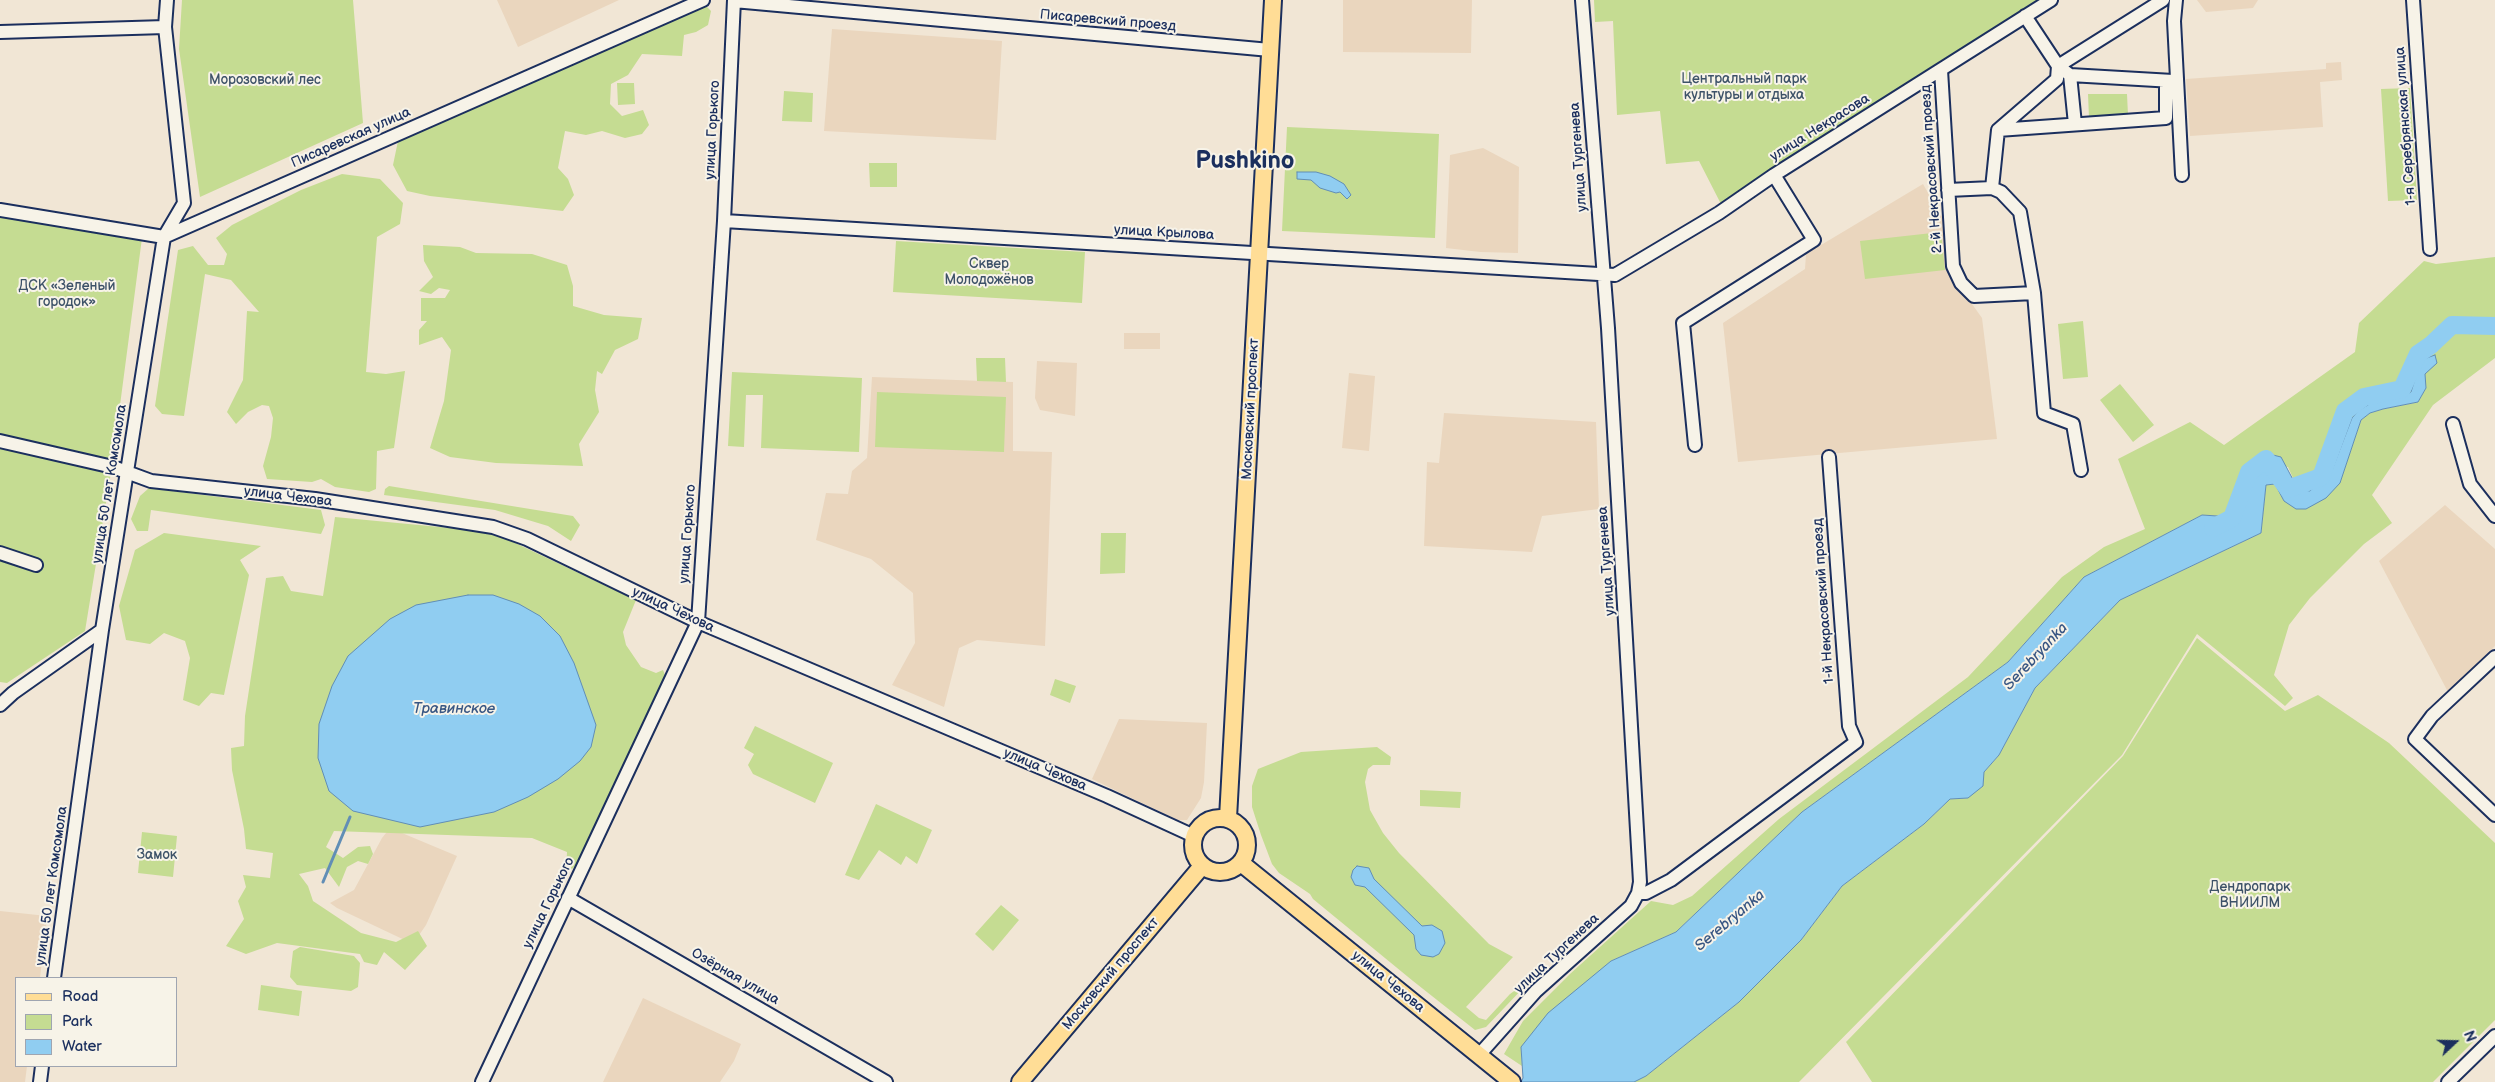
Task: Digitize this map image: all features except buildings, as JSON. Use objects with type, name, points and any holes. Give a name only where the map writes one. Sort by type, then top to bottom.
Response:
[{"type":"main road","name":"Московский проспект","points":[[1228,818],[1273,0]]},
{"type":"main road","points":[[1218,817],[1228,818],[1238,824],[1245,832],[1247,848],[1242,863],[1233,870],[1223,872],[1212,871],[1202,866],[1196,858],[1193,847],[1194,836],[1199,827],[1208,820],[1218,817]]},
{"type":"main road","name":"улица Чехова","points":[[1242,863],[1512,1082]]},
{"type":"main road","name":"Московский проспект","points":[[1020,1082],[1202,866]]},
{"type":"street","name":"улица 50 лет Комсомола","points":[[54,977],[102,630],[164,237],[184,203],[166,27],[167,0]]},
{"type":"street","name":"Писаревская улица","points":[[164,237],[703,0]]},
{"type":"street","name":"Писаревский проезд","points":[[734,0],[1270,50]]},
{"type":"street","name":"улица Горького","points":[[482,1082],[698,622],[724,221],[734,0]]},
{"type":"street","name":"улица Тургенева","points":[[1479,1055],[1536,991],[1626,910],[1638,893],[1641,867],[1603,273],[1582,0]]},
{"type":"street","name":"улица Некрасова","points":[[1603,273],[1615,274],[1719,213],[1774,175],[2050,0]]},
{"type":"street","points":[[2058,66],[2163,0]]},
{"type":"street","points":[[1998,130],[2166,118],[2171,81],[2176,0]]},
{"type":"street","name":"1-я Серебрянская улица","points":[[2413,0],[2430,249]]},
{"type":"street","points":[[2025,16],[2058,66],[2070,75],[2171,81]]},
{"type":"street","points":[[0,32],[166,27]]},
{"type":"street","points":[[1992,188],[1998,130],[2057,79],[2058,66]]},
{"type":"street","name":"2-й Некрасовский проезд","points":[[1941,70],[1953,266],[1961,283],[1974,296],[2034,293]]},
{"type":"street","points":[[2070,75],[2075,124]]},
{"type":"street","points":[[2171,81],[2182,175]]},
{"type":"street","points":[[1695,445],[1684,323],[1814,240],[1774,175]]},
{"type":"street","points":[[1948,190],[1992,188],[2008,198],[2020,212],[2034,293],[2044,414],[2073,424],[2081,470]]},
{"type":"street","points":[[0,210],[164,237]]},
{"type":"street","name":"улица Крылова","points":[[724,221],[1603,273]]},
{"type":"street","points":[[2453,424],[2470,484],[2495,516]]},
{"type":"street","name":"улица Чехова","points":[[0,441],[113,467],[152,481],[314,499],[492,527],[527,539],[698,622],[1107,796],[1194,836]]},
{"type":"street","name":"1-й Некрасовский проезд","points":[[1638,893],[1646,893],[1672,880],[1856,742],[1849,726],[1829,457]]},
{"type":"street","points":[[0,553],[36,565]]},
{"type":"street","points":[[0,705],[6,692],[102,630]]},
{"type":"street","points":[[2495,657],[2432,716],[2415,739],[2495,815]]},
{"type":"street","name":"Озёрная улица","points":[[568,898],[886,1082]]},
{"type":"street","points":[[2448,1082],[2495,1036]]},
{"type":"street","points":[[40,1082],[42,1067]]},
{"type":"shaded area","points":[[497,0],[619,0],[518,47]]},
{"type":"shaded area","points":[[1343,0],[1472,0],[1471,53],[1343,52]]},
{"type":"shaded area","points":[[2197,0],[2258,0],[2253,8],[2206,12]]},
{"type":"shaded area","points":[[832,29],[1002,41],[996,140],[824,131]]},
{"type":"shaded area","points":[[2341,62],[2342,80],[2320,82],[2323,127],[2190,136],[2186,79],[2326,69],[2326,63]]},
{"type":"shaded area","points":[[1483,148],[1519,167],[1518,253],[1480,252],[1446,248],[1450,155]]},
{"type":"shaded area","points":[[1923,184],[1945,222],[1952,276],[1982,318],[1997,439],[1738,462],[1723,323],[1805,269],[1806,254]]},
{"type":"shaded area","points":[[1124,333],[1160,333],[1160,349],[1124,349]]},
{"type":"shaded area","points":[[1037,361],[1077,363],[1075,416],[1040,410],[1035,398]]},
{"type":"shaded area","points":[[1349,373],[1375,376],[1369,451],[1342,448]]},
{"type":"shaded area","points":[[872,377],[1013,382],[1013,451],[1052,452],[1045,646],[977,640],[959,648],[944,707],[892,685],[915,643],[913,593],[871,559],[816,540],[826,493],[848,494],[852,471],[867,458]]},
{"type":"shaded area","points":[[1444,413],[1596,422],[1599,509],[1542,516],[1532,552],[1424,546],[1427,462],[1439,463]]},
{"type":"shaded area","points":[[2445,505],[2495,549],[2495,646],[2448,692],[2379,561]]},
{"type":"shaded area","points":[[1119,719],[1207,723],[1204,782],[1201,798],[1187,820],[1177,820],[1092,779]]},
{"type":"shaded area","points":[[390,828],[457,856],[426,925],[413,944],[330,903],[354,890],[382,838]]},
{"type":"shaded area","points":[[0,911],[47,916],[40,977],[15,977],[15,1067],[27,1067],[25,1082],[0,1082]]},
{"type":"shaded area","points":[[643,998],[741,1044],[734,1061],[720,1082],[603,1082]]},
{"type":"green space","name":"Морозовский лес","points":[[182,0],[353,0],[363,123],[200,197],[179,49]]},
{"type":"green space","name":"Центральный парк культуры и отдыха","points":[[1594,0],[2045,0],[1721,204],[1699,161],[1666,164],[1660,111],[1617,115],[1613,21],[1595,22]]},
{"type":"green space","points":[[703,3],[711,11],[708,25],[696,32],[684,35],[682,56],[642,54],[628,75],[611,84],[610,104],[622,116],[643,110],[649,125],[642,134],[625,138],[602,131],[586,135],[565,131],[558,168],[568,179],[574,195],[563,211],[430,196],[407,191],[393,165],[398,141]]},
{"type":"green space","points":[[617,83],[634,83],[635,104],[618,105]]},
{"type":"green space","points":[[2410,88],[2417,200],[2388,201],[2381,89]]},
{"type":"green space","points":[[784,91],[813,93],[812,122],[782,121]]},
{"type":"green space","points":[[2088,94],[2127,94],[2128,115],[2089,118]]},
{"type":"green space","points":[[1287,127],[1439,134],[1435,238],[1282,231]]},
{"type":"green space","points":[[869,163],[897,163],[897,187],[870,187]]},
{"type":"green space","points":[[342,174],[380,179],[403,203],[400,224],[377,237],[366,372],[386,374],[405,371],[394,448],[377,451],[376,489],[369,492],[335,487],[321,479],[312,482],[267,479],[263,466],[271,437],[273,418],[269,406],[262,405],[248,412],[236,424],[227,412],[243,380],[247,311],[259,312],[231,280],[205,274],[184,416],[162,414],[155,406],[178,250],[193,246],[208,265],[224,265],[227,254],[216,238],[232,225],[301,190]]},
{"type":"green space","name":"ДСК «Зеленый городок»","points":[[0,214],[142,238],[112,466],[85,631],[7,683],[0,682]]},
{"type":"green space","points":[[1941,232],[1945,270],[1865,279],[1860,241]]},
{"type":"green space","name":"Сквер Молодожёнов","points":[[896,241],[1085,252],[1082,303],[893,292]]},
{"type":"green space","points":[[423,245],[460,247],[476,253],[532,254],[567,265],[573,286],[573,306],[604,315],[642,318],[638,339],[615,350],[602,374],[597,371],[595,390],[599,412],[579,444],[583,466],[496,463],[450,457],[430,448],[444,401],[451,350],[442,337],[419,345],[419,330],[427,321],[421,321],[421,298],[445,298],[450,290],[439,288],[431,294],[419,291],[433,277],[424,261]]},
{"type":"green space","points":[[2495,257],[2495,358],[2433,405],[2372,495],[2392,523],[2364,544],[2310,598],[2289,625],[2274,675],[2293,698],[2285,706],[2197,634],[2122,755],[1799,1082],[1634,1082],[1646,1076],[1739,1002],[1801,940],[1842,886],[1924,824],[1950,799],[1968,798],[1984,772],[1999,755],[2035,688],[2120,600],[2261,533],[2266,485],[2275,484],[2284,501],[2340,482],[2361,420],[2370,413],[2418,402],[2426,388],[2421,360],[2411,392],[2404,396],[2376,400],[2352,418],[2332,470],[2310,491],[2298,489],[2288,467],[2257,463],[2242,510],[2233,517],[2202,515],[2084,577],[2008,662],[1802,812],[1676,932],[1611,961],[1521,1047],[1522,1066],[1504,1054],[1523,1021],[1571,973],[1651,901],[1673,905],[1692,896],[1779,819],[1968,677],[2062,577],[2104,547],[2145,529],[2118,459],[2190,422],[2224,445],[2355,352],[2359,323],[2424,261],[2436,264]]},
{"type":"green space","points":[[2083,321],[2088,377],[2063,379],[2058,324]]},
{"type":"green space","points":[[976,358],[1005,358],[1006,382],[977,381]]},
{"type":"green space","points":[[732,372],[862,378],[859,452],[761,448],[763,395],[746,395],[744,447],[728,446]]},
{"type":"green space","points":[[2120,384],[2154,425],[2133,442],[2100,400]]},
{"type":"green space","points":[[877,392],[1006,397],[1004,452],[875,447]]},
{"type":"green space","points":[[389,486],[573,516],[580,525],[571,541],[548,526],[495,510],[384,495],[385,489]]},
{"type":"green space","points":[[149,488],[321,510],[325,525],[321,534],[151,510],[148,531],[137,531],[131,519],[140,496]]},
{"type":"green space","points":[[335,517],[492,532],[636,600],[623,632],[626,645],[641,667],[656,673],[663,670],[665,675],[660,692],[582,859],[566,872],[567,852],[532,838],[334,831],[326,847],[343,858],[358,847],[370,846],[373,854],[368,864],[358,861],[347,867],[339,887],[325,868],[299,874],[308,886],[313,901],[361,933],[396,942],[418,931],[427,946],[405,970],[384,952],[377,965],[364,962],[360,954],[277,943],[246,954],[226,946],[244,919],[238,901],[246,887],[243,875],[270,878],[273,853],[246,849],[244,829],[232,770],[231,748],[244,746],[245,716],[266,578],[283,576],[291,591],[323,596]]},
{"type":"green space","points":[[164,533],[261,546],[240,560],[249,575],[224,695],[211,693],[199,706],[183,700],[190,658],[185,641],[164,633],[150,644],[126,640],[119,606],[135,550]]},
{"type":"green space","points":[[1101,533],[1126,533],[1125,573],[1100,574]]},
{"type":"green space","name":"Дендропарк ВНИИЛМ","points":[[2197,638],[2285,711],[2318,695],[2389,743],[2495,843],[2495,1020],[2433,1082],[1872,1082],[1846,1042],[2123,756]]},
{"type":"green space","points":[[1055,679],[1076,686],[1070,703],[1050,695]]},
{"type":"green space","points":[[755,726],[833,763],[815,803],[753,774],[748,765],[754,754],[744,748]]},
{"type":"green space","points":[[1377,747],[1391,757],[1390,765],[1373,765],[1368,769],[1365,782],[1370,810],[1383,833],[1399,853],[1489,944],[1513,957],[1466,1007],[1479,1018],[1486,1020],[1510,994],[1524,984],[1525,986],[1486,1027],[1475,1030],[1313,899],[1310,894],[1279,873],[1272,864],[1252,807],[1252,786],[1258,769],[1301,752]]},
{"type":"green space","points":[[1420,790],[1461,792],[1460,808],[1420,806]]},
{"type":"green space","points":[[876,804],[932,830],[917,864],[906,856],[901,865],[879,850],[859,880],[845,875]]},
{"type":"green space","name":"Замок","points":[[142,832],[177,836],[173,877],[138,873]]},
{"type":"green space","points":[[1001,905],[1019,920],[993,951],[975,934]]},
{"type":"green space","points":[[300,947],[354,956],[360,963],[358,987],[351,991],[297,985],[290,977],[293,951]]},
{"type":"green space","points":[[261,985],[302,991],[299,1016],[258,1010]]},
{"type":"water","points":[[1297,172],[1316,172],[1330,176],[1344,184],[1351,195],[1347,199],[1340,192],[1336,193],[1320,188],[1311,180],[1297,179]]},
{"type":"water","points":[[2435,355],[2437,363],[2425,374],[2426,388],[2418,402],[2370,413],[2361,420],[2340,483],[2326,498],[2306,509],[2296,509],[2284,501],[2275,484],[2266,485],[2261,533],[2120,600],[2035,688],[1999,755],[1984,772],[1983,786],[1968,798],[1950,799],[1924,824],[1842,886],[1801,940],[1739,1002],[1646,1076],[1634,1082],[1521,1082],[1523,1078],[1521,1047],[1548,1013],[1611,961],[1676,932],[1802,812],[2008,662],[2084,577],[2202,515],[2233,517],[2242,510],[2257,463],[2269,454],[2281,457],[2298,489],[2310,491],[2332,470],[2352,418],[2358,411],[2376,400],[2404,396],[2411,392],[2421,360]]},
{"type":"water","name":"Травинское","points":[[468,595],[493,595],[519,604],[540,616],[560,636],[574,663],[596,725],[591,747],[580,761],[558,779],[528,797],[494,812],[420,827],[353,811],[329,791],[318,758],[319,724],[332,686],[348,656],[390,619],[416,605]]},
{"type":"water","points":[[1357,866],[1369,868],[1374,879],[1422,926],[1432,925],[1442,931],[1445,943],[1439,954],[1433,957],[1421,955],[1416,949],[1414,935],[1365,887],[1355,885],[1351,877],[1353,870]]},
{"type":"waterway","name":"Serebryanka","points":[[2213,528],[2232,518],[2249,472],[2266,459],[2288,489],[2321,477],[2345,411],[2364,397],[2402,389],[2418,354],[2431,345],[2452,325],[2495,326]]},
{"type":"waterway","points":[[323,882],[350,817]]},
{"type":"district","name":"Pushkino","points":[[1245,162]]}]
